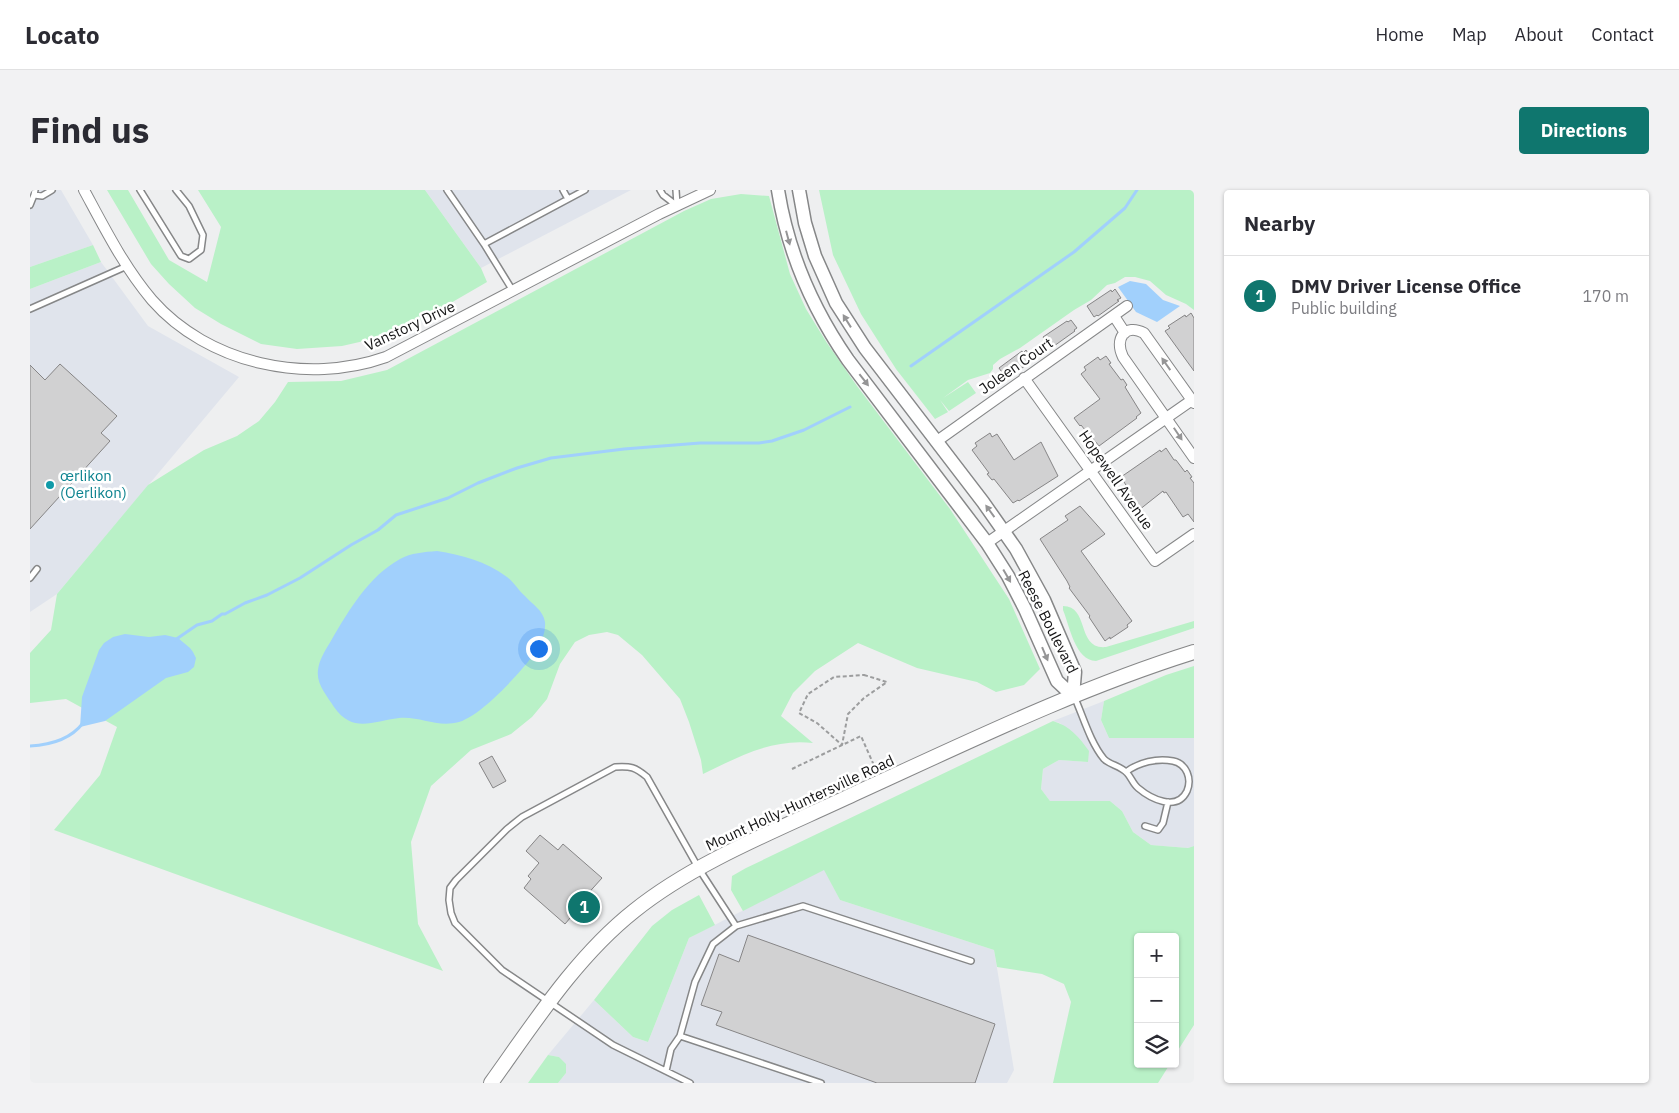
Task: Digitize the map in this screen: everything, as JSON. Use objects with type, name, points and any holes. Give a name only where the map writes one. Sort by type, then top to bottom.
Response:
[{"type":"main road","name":"Mount Holly-Huntersville Road","points":[[491,1083],[549,1002],[582,961],[616,926],[651,898],[699,869],[764,836],[1010,723],[1074,696],[1194,652]]},
{"type":"street","name":"Vanstory Drive","points":[[84,190],[142,288],[180,326],[223,351],[253,361],[285,368],[310,370],[334,369],[386,357],[677,205],[710,190]]},
{"type":"street","name":"Reese Boulevard","points":[[778,190],[785,227],[796,263],[810,297],[827,329],[848,360],[988,543],[1025,609],[1057,681],[1074,696]]},
{"type":"street","name":"Reese Boulevard","points":[[799,190],[805,222],[815,256],[836,303],[865,348],[1004,531],[1040,591],[1072,663],[1075,672],[1074,696]]},
{"type":"street","name":"Joleen Court","points":[[936,440],[1127,306]]},
{"type":"street","points":[[1114,316],[1125,333]]},
{"type":"street","points":[[988,543],[1167,418],[1193,402],[1144,333],[1137,330],[1125,333],[1119,340],[1120,351],[1123,357],[1167,418],[1194,458]]},
{"type":"street","name":"Hopewell Avenue","points":[[1024,378],[1155,561],[1194,534]]},
{"type":"lane","points":[[30,205],[35,192],[42,196],[52,190]]},
{"type":"lane","points":[[140,190],[181,256],[189,259],[201,250],[203,235],[188,206],[176,190]]},
{"type":"lane","points":[[447,190],[513,291]]},
{"type":"lane","points":[[563,190],[568,199]]},
{"type":"lane","points":[[484,244],[585,190]]},
{"type":"lane","points":[[660,190],[663,195],[677,205]]},
{"type":"lane","points":[[676,190],[677,205]]},
{"type":"lane","points":[[30,309],[128,266]]},
{"type":"lane","points":[[30,578],[38,569]]},
{"type":"lane","points":[[1074,696],[1105,760],[1126,772],[1137,788],[1159,801],[1172,803],[1181,799],[1187,791],[1190,780],[1180,762],[1167,760],[1136,765],[1126,772]]},
{"type":"lane","points":[[690,1083],[613,1045],[502,970],[455,923],[449,900],[450,888],[507,829],[522,817],[615,767],[626,766],[637,768],[647,777],[699,869],[736,926]]},
{"type":"lane","points":[[1145,826],[1158,830],[1163,823],[1168,802]]},
{"type":"lane","points":[[666,1071],[671,1049],[680,1036],[696,982],[713,944],[736,926],[803,906],[972,961]]},
{"type":"lane","points":[[680,1036],[821,1083]]},
{"type":"path","points":[[864,675],[887,682],[864,698],[848,714],[842,745],[817,723],[799,713],[808,694],[834,677],[864,675]]},
{"type":"path","points":[[792,769],[860,736],[881,782]]},
{"type":"shaded area","points":[[30,190],[61,190],[93,245],[30,267]]},
{"type":"shaded area","points":[[425,190],[631,190],[481,268]]},
{"type":"shaded area","points":[[101,262],[148,326],[239,377],[57,594],[30,612],[30,289]]},
{"type":"shaded area","points":[[1104,701],[1101,720],[1109,738],[1194,738],[1194,846],[1188,848],[1151,845],[1133,832],[1122,811],[1110,801],[1050,801],[1041,789],[1043,769],[1059,760],[1088,762],[1060,723],[1053,721]]},
{"type":"shaded area","points":[[824,869],[840,900],[994,950],[1014,1070],[1007,1083],[558,1083],[566,1073],[559,1057],[548,1055],[594,1000],[633,1037],[648,1042],[689,938]]},
{"type":"green space","points":[[107,190],[128,190],[169,260],[207,282],[221,227],[198,190],[425,190],[481,268],[487,282],[418,322],[377,338],[342,346],[297,349],[261,344],[221,324],[195,308],[169,284],[151,264]]},
{"type":"green space","points":[[819,190],[1194,190],[1194,310],[1186,304],[1166,295],[1150,281],[1135,277],[1125,277],[1107,285],[1091,300],[1020,348],[1000,359],[993,365],[990,373],[968,380],[943,398],[968,382],[976,393],[949,411],[940,400],[948,412],[935,419],[896,369],[861,314],[833,255]]},
{"type":"green space","points":[[741,194],[769,196],[790,274],[806,309],[857,386],[950,509],[1009,599],[1040,669],[1024,685],[996,692],[977,682],[917,668],[858,643],[815,671],[793,693],[781,716],[813,743],[798,742],[770,746],[743,755],[703,774],[701,760],[680,699],[642,655],[618,635],[607,632],[589,635],[575,642],[560,664],[547,699],[532,717],[511,734],[471,750],[431,786],[411,842],[418,924],[443,971],[54,830],[100,775],[117,727],[66,699],[30,703],[30,653],[51,630],[57,594],[148,485],[204,450],[237,436],[259,421],[275,402],[288,382],[341,381],[387,370],[684,211],[711,199]]},
{"type":"green space","points":[[93,245],[101,262],[30,289],[30,267]]},
{"type":"green space","points":[[1063,606],[1071,608],[1077,613],[1090,642],[1097,646],[1106,647],[1194,621],[1194,628],[1096,661],[1083,655],[1078,649]]},
{"type":"green space","points":[[1194,666],[1194,738],[1109,738],[1101,720],[1104,701],[1166,675]]},
{"type":"green space","points":[[1053,721],[1074,733],[1089,751],[1088,762],[1059,760],[1043,769],[1041,789],[1050,801],[1110,801],[1122,811],[1133,832],[1151,845],[1188,848],[1194,846],[1194,1025],[1179,1049],[1179,933],[1134,933],[1134,1068],[1167,1068],[1158,1083],[1053,1083],[1071,1002],[1064,984],[1042,974],[997,967],[994,950],[840,900],[824,870],[743,911],[731,890],[732,876]]},
{"type":"green space","points":[[699,895],[715,925],[689,938],[648,1042],[633,1037],[594,1000],[652,926],[672,910]]},
{"type":"green space","points":[[548,1055],[559,1057],[566,1064],[566,1073],[558,1083],[528,1083]]},
{"type":"water","points":[[1130,281],[1146,284],[1163,300],[1180,306],[1157,322],[1136,312],[1118,287]]},
{"type":"water","points":[[437,551],[482,563],[499,571],[509,579],[544,618],[545,630],[539,646],[507,686],[480,710],[459,722],[443,724],[407,718],[364,724],[349,721],[334,707],[320,685],[318,670],[323,654],[353,605],[369,584],[389,566],[404,557]]},
{"type":"water","points":[[125,634],[149,637],[165,635],[178,638],[193,652],[196,658],[194,667],[188,672],[166,678],[105,721],[80,727],[82,697],[99,650],[104,643],[113,637]]},
{"type":"building","points":[[1115,289],[1121,298],[1117,300],[1119,301],[1094,317],[1087,306]]},
{"type":"building","points":[[1191,313],[1194,318],[1194,371],[1165,331],[1170,328],[1168,326]]},
{"type":"building","points":[[1071,320],[1077,328],[1075,331],[1050,347],[1043,337]]},
{"type":"building","points":[[1026,350],[1032,359],[1030,362],[1006,378],[999,368]]},
{"type":"building","points":[[1106,356],[1111,363],[1109,364],[1127,385],[1125,387],[1141,413],[1099,446],[1074,418],[1100,399],[1081,374],[1086,370],[1084,367],[1098,357],[1100,360]]},
{"type":"building","name":"œrlikon (Oerlikon)","points":[[60,364],[117,416],[101,433],[110,441],[30,529],[30,365],[45,380]]},
{"type":"building","points":[[990,433],[992,437],[997,434],[1014,460],[1041,442],[1058,476],[1013,503],[994,479],[992,480],[987,474],[989,473],[972,450],[977,446],[975,443]]},
{"type":"building","points":[[1166,448],[1174,460],[1185,472],[1187,470],[1192,477],[1190,478],[1194,483],[1194,522],[1188,514],[1183,517],[1166,492],[1164,493],[1163,491],[1139,510],[1121,477],[1160,450],[1161,452]]},
{"type":"building","points":[[1080,506],[1105,534],[1081,551],[1132,621],[1127,625],[1128,627],[1105,641],[1090,616],[1069,588],[1067,581],[1040,539],[1068,520],[1065,516]]},
{"type":"building","points":[[492,756],[506,781],[493,788],[479,763]]},
{"type":"building","points":[[540,835],[558,850],[563,844],[602,878],[584,898],[598,911],[588,922],[576,911],[565,924],[524,888],[531,879],[528,876],[539,863],[526,851]]},
{"type":"building","points":[[748,935],[995,1024],[975,1083],[877,1083],[716,1025],[722,1012],[701,1005],[719,954],[739,962]]},
{"type":"waterway","points":[[911,366],[1074,252],[1125,208],[1137,190]]},
{"type":"waterway","points":[[175,640],[197,625],[212,621],[222,614],[267,595],[300,578],[378,530],[396,515],[448,498],[478,483],[517,468],[551,458],[624,449],[700,443],[759,443],[772,441],[804,430],[850,407]]},
{"type":"waterway","points":[[30,746],[66,737],[83,723]]},
{"type":"place","name":"œrlikon (Oerlikon)","points":[[50,485]]},
{"type":"place","name":"DMV Driver License Office","points":[[584,907]]}]
